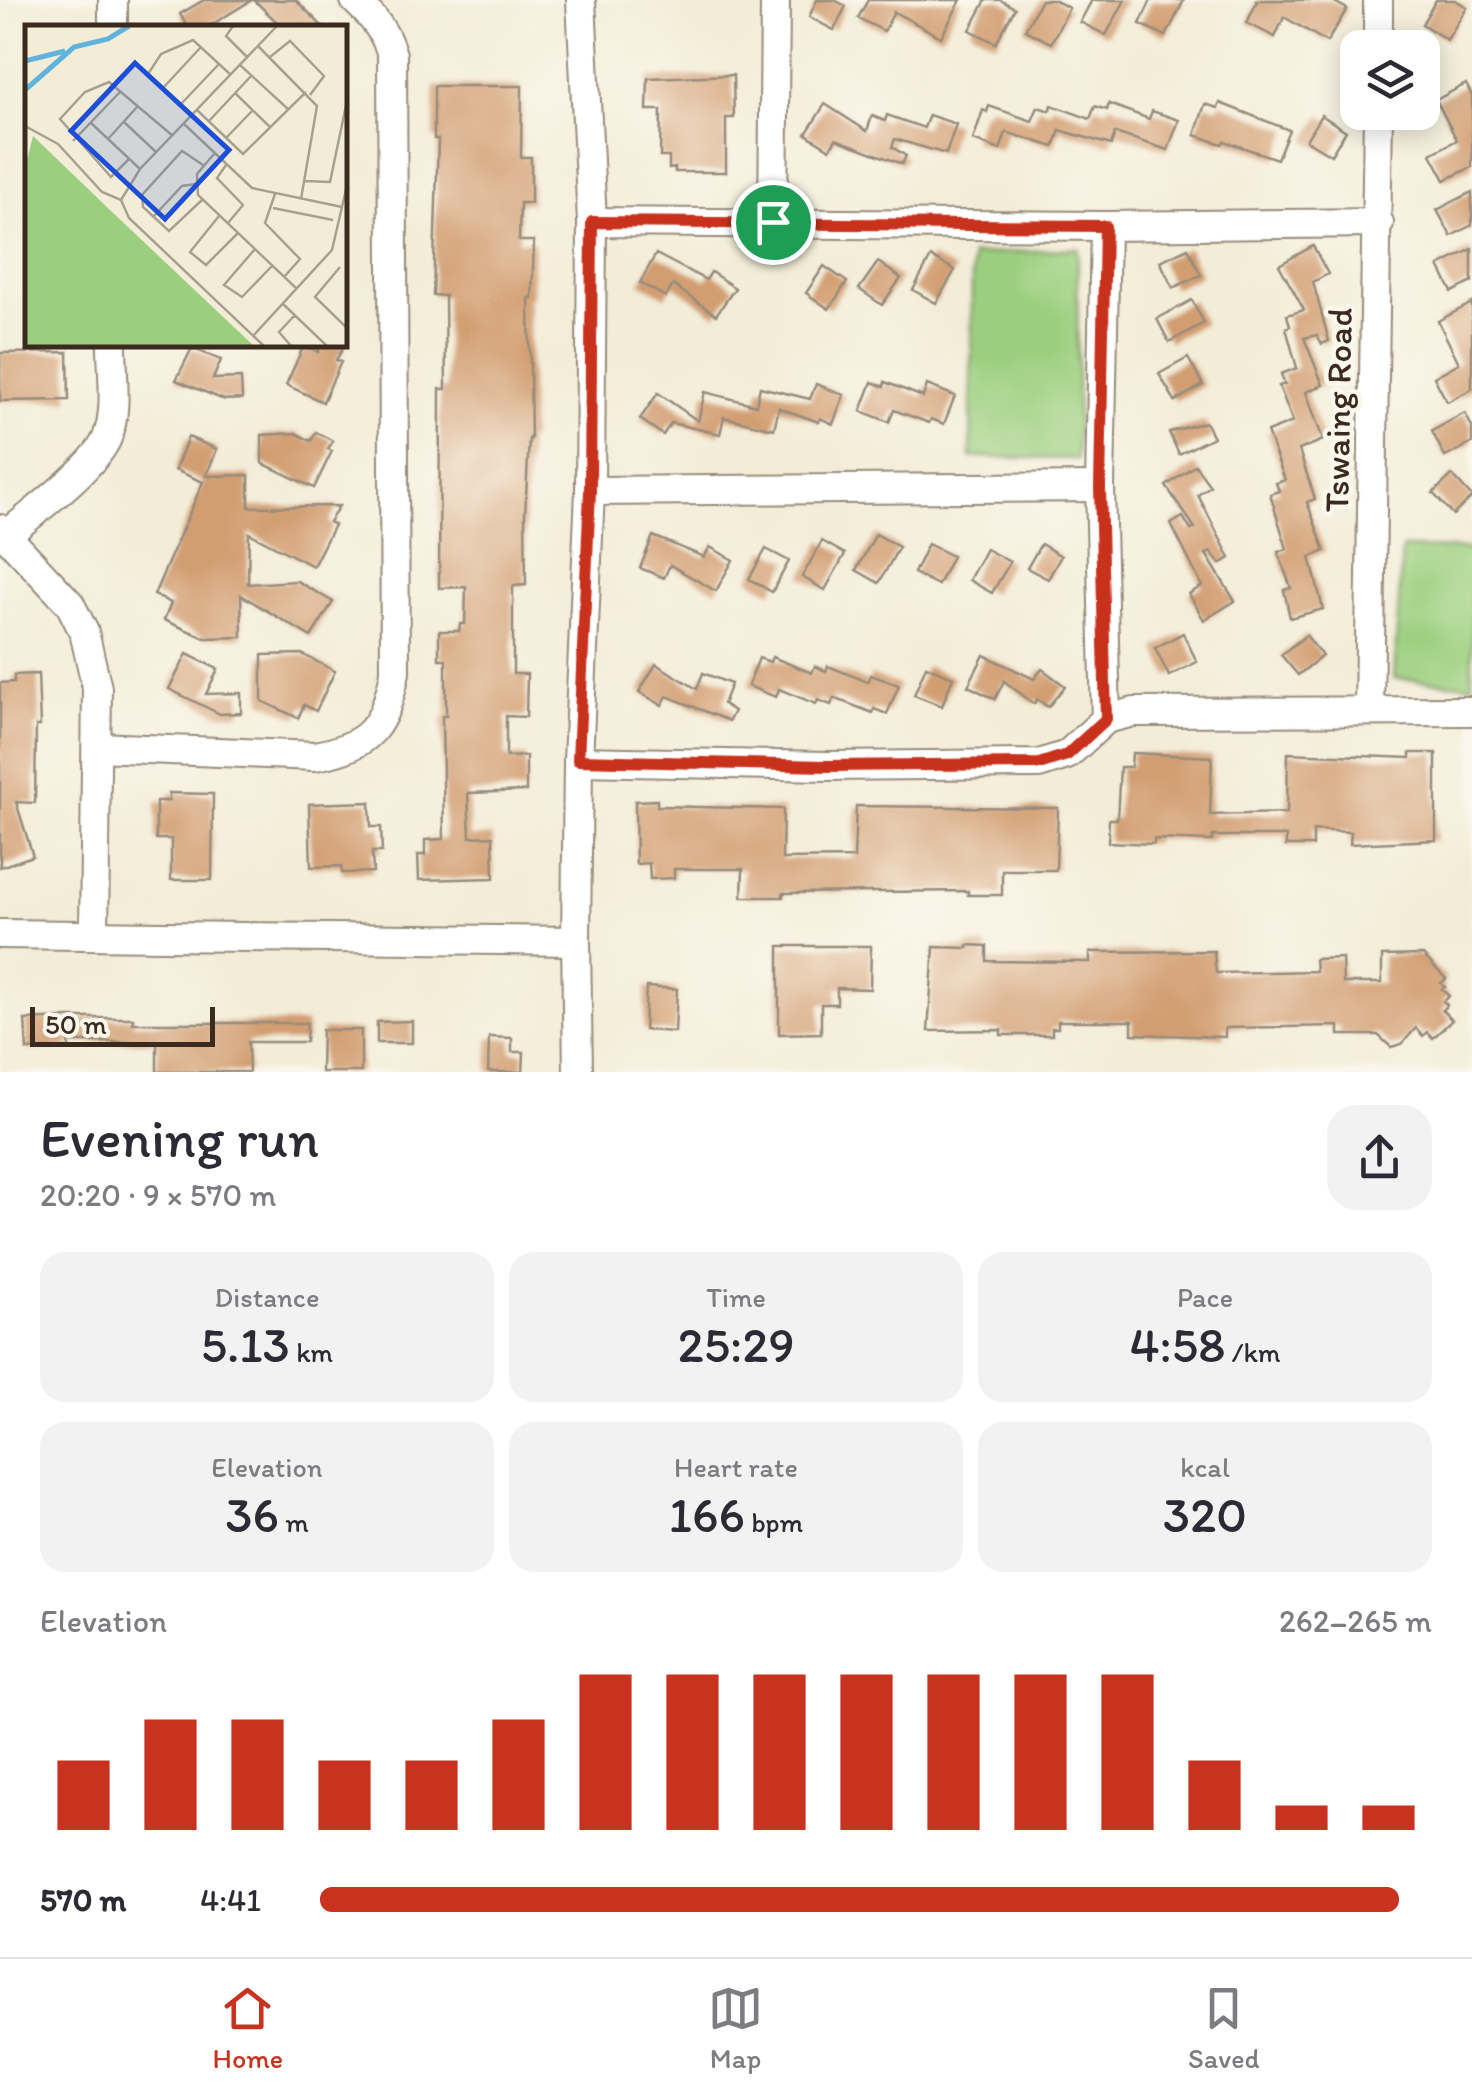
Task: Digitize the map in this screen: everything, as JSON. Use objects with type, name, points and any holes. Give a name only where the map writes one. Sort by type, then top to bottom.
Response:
[{"type":"street","points":[[97,747],[315,756],[350,749],[373,729],[389,704],[395,672],[392,55],[387,38],[355,0]]},
{"type":"street","points":[[578,1072],[578,760],[590,491],[592,222],[580,0]]},
{"type":"street","points":[[773,222],[775,0]]},
{"type":"street","points":[[1378,0],[1378,30]]},
{"type":"street","name":"Tswaing Road","points":[[1370,710],[1378,130]]},
{"type":"street","points":[[592,222],[1105,226],[1379,223]]},
{"type":"street","points":[[1105,226],[1100,488],[1106,719]]},
{"type":"street","points":[[94,933],[97,688],[84,632],[70,604],[4,532],[97,456],[107,438],[112,413],[112,348]]},
{"type":"street","points":[[590,491],[1100,488]]},
{"type":"street","points":[[578,760],[827,766],[1039,764],[1067,755],[1106,719],[1134,712],[1472,710]]},
{"type":"street","points":[[0,934],[576,941]]},
{"type":"green space","points":[[1078,248],[1077,459],[971,457],[972,255]]},
{"type":"green space","points":[[1402,548],[1472,549],[1472,685],[1394,678]]},
{"type":"building","points":[[204,0],[252,0],[211,25],[186,25],[180,14]]},
{"type":"building","points":[[254,0],[296,0],[321,25],[280,25]]},
{"type":"building","points":[[817,0],[834,0],[846,6],[834,30],[809,17]]},
{"type":"building","points":[[868,0],[961,0],[941,37],[894,12],[884,31],[858,18]]},
{"type":"building","points":[[986,0],[1000,0],[1015,8],[996,43],[970,30]]},
{"type":"building","points":[[1041,0],[1054,0],[1069,8],[1051,43],[1025,30]]},
{"type":"building","points":[[1092,0],[1125,0],[1106,35],[1080,22]]},
{"type":"building","points":[[1151,0],[1184,0],[1166,36],[1140,24]]},
{"type":"building","points":[[1255,0],[1331,0],[1347,9],[1327,42],[1284,17],[1275,37],[1247,23]]},
{"type":"building","points":[[1436,0],[1455,0],[1467,7],[1447,40],[1440,36],[1440,30],[1422,24]]},
{"type":"building","points":[[733,75],[734,118],[726,118],[726,172],[669,169],[669,157],[660,157],[661,110],[647,110],[648,78]]},
{"type":"building","points":[[1466,84],[1472,96],[1472,167],[1445,180],[1431,154],[1457,140],[1440,108],[1440,98]]},
{"type":"building","points":[[434,86],[522,86],[521,157],[531,157],[531,203],[520,203],[519,241],[534,241],[529,298],[531,439],[525,515],[526,585],[513,586],[513,674],[527,674],[526,717],[506,716],[506,757],[526,756],[526,791],[468,793],[470,837],[493,836],[494,878],[419,880],[418,855],[425,855],[425,840],[444,839],[442,716],[446,716],[446,659],[439,659],[439,631],[459,631],[460,624],[465,624],[466,587],[439,588],[440,389],[446,389],[445,296],[433,295],[438,139],[434,139]]},
{"type":"building","points":[[1220,103],[1289,130],[1277,159],[1195,135],[1205,104],[1218,108]]},
{"type":"building","points":[[825,104],[867,131],[872,116],[885,121],[887,115],[924,128],[929,115],[956,124],[946,154],[895,139],[892,147],[906,156],[902,164],[836,139],[830,149],[806,134]]},
{"type":"building","points":[[1109,104],[1149,119],[1152,111],[1179,120],[1168,150],[1115,133],[1111,145],[1060,130],[1054,147],[1006,132],[1000,150],[973,140],[983,110],[987,112],[989,106],[1032,121],[1038,107],[1050,111],[1052,105],[1090,119],[1095,106],[1107,110]]},
{"type":"building","points":[[1321,115],[1346,131],[1331,155],[1306,140]]},
{"type":"building","points":[[1472,192],[1472,225],[1451,236],[1437,210]]},
{"type":"building","points":[[1313,246],[1328,274],[1313,282],[1329,341],[1322,344],[1317,335],[1304,338],[1323,385],[1306,392],[1323,440],[1299,450],[1315,499],[1307,502],[1325,551],[1310,557],[1323,609],[1290,618],[1284,590],[1291,588],[1278,552],[1287,549],[1270,494],[1279,491],[1276,483],[1285,480],[1267,432],[1293,422],[1279,386],[1285,384],[1281,374],[1297,368],[1286,328],[1290,326],[1287,315],[1304,310],[1279,265]]},
{"type":"building","points":[[1188,248],[1201,275],[1173,288],[1160,261]]},
{"type":"building","points":[[1472,249],[1472,282],[1452,292],[1439,266]]},
{"type":"building","points":[[656,254],[706,280],[711,272],[735,288],[716,315],[673,285],[666,297],[640,283]]},
{"type":"building","points":[[931,257],[955,270],[936,303],[913,290]]},
{"type":"building","points":[[878,262],[901,278],[882,305],[859,289]]},
{"type":"building","points":[[824,266],[847,282],[829,309],[806,293]]},
{"type":"building","points":[[1192,300],[1204,323],[1169,342],[1157,319]]},
{"type":"building","points":[[1472,303],[1472,389],[1447,402],[1434,377],[1459,363],[1438,321]]},
{"type":"building","points":[[192,348],[221,360],[213,379],[241,378],[242,399],[224,400],[176,380]]},
{"type":"building","points":[[303,348],[318,352],[320,348],[343,348],[323,402],[286,385]]},
{"type":"building","points":[[68,352],[69,400],[0,401],[0,353]]},
{"type":"building","points":[[1188,358],[1203,385],[1175,401],[1159,374]]},
{"type":"building","points":[[872,382],[884,387],[885,382],[923,397],[927,385],[955,396],[944,424],[931,419],[929,423],[894,410],[889,422],[861,411]]},
{"type":"building","points":[[816,384],[844,395],[833,424],[779,408],[774,429],[724,417],[720,434],[671,423],[663,435],[640,419],[658,393],[698,421],[705,392],[756,405],[760,387],[810,399]]},
{"type":"building","points":[[1465,413],[1472,427],[1472,443],[1445,457],[1432,431]]},
{"type":"building","points":[[1205,422],[1213,437],[1179,454],[1169,432]]},
{"type":"building","points":[[316,432],[333,441],[314,488],[262,463],[262,435],[296,433],[311,441]]},
{"type":"building","points":[[188,437],[217,449],[206,476],[249,475],[249,507],[339,506],[313,566],[249,533],[248,584],[297,581],[333,602],[311,637],[241,595],[242,637],[205,638],[164,620],[171,603],[154,595],[203,482],[175,470]]},
{"type":"building","points":[[1195,465],[1210,486],[1198,495],[1230,558],[1220,564],[1211,552],[1206,554],[1235,601],[1204,620],[1189,594],[1202,586],[1171,524],[1183,517],[1191,530],[1195,528],[1166,486]]},
{"type":"building","points":[[1452,475],[1472,497],[1453,515],[1433,493]]},
{"type":"building","points":[[876,534],[899,547],[879,583],[856,570]]},
{"type":"building","points":[[653,536],[704,557],[710,547],[733,560],[716,591],[670,565],[664,578],[640,568]]},
{"type":"building","points":[[822,541],[845,554],[825,590],[802,577]]},
{"type":"building","points":[[928,544],[952,556],[938,585],[914,573]]},
{"type":"building","points":[[1041,544],[1061,556],[1048,579],[1027,568]]},
{"type":"building","points":[[766,549],[789,561],[772,592],[749,579]]},
{"type":"building","points":[[986,549],[1010,562],[992,593],[969,580]]},
{"type":"building","points":[[1183,633],[1197,662],[1169,676],[1155,648]]},
{"type":"building","points":[[1306,635],[1322,656],[1298,675],[1281,655]]},
{"type":"building","points":[[187,654],[218,669],[206,694],[241,693],[241,713],[220,714],[169,689]]},
{"type":"building","points":[[302,654],[335,671],[316,711],[304,705],[298,718],[262,701],[262,655]]},
{"type":"building","points":[[984,655],[1034,679],[1042,669],[1065,686],[1048,707],[1037,699],[1034,704],[1004,681],[995,699],[968,686]]},
{"type":"building","points":[[772,657],[812,673],[815,666],[826,671],[828,666],[868,682],[871,675],[899,685],[887,714],[874,709],[873,713],[834,698],[831,705],[818,700],[816,704],[779,689],[776,697],[748,686],[759,658],[770,662]]},
{"type":"building","points":[[656,664],[697,689],[703,673],[731,684],[723,704],[734,711],[729,721],[667,696],[662,705],[639,692]]},
{"type":"building","points":[[926,666],[953,677],[942,706],[914,695]]},
{"type":"building","points":[[38,674],[40,726],[36,726],[35,803],[16,802],[33,856],[0,867],[0,683],[14,682],[14,675]]},
{"type":"building","points":[[1132,753],[1212,757],[1210,815],[1287,813],[1288,753],[1410,758],[1410,753],[1436,753],[1436,840],[1350,844],[1351,832],[1313,830],[1313,846],[1286,846],[1286,836],[1213,836],[1212,841],[1154,839],[1154,844],[1108,842],[1109,819],[1117,819],[1120,767],[1131,767]]},
{"type":"building","points":[[169,793],[213,794],[212,880],[171,880],[171,839],[156,839],[156,801],[169,801]]},
{"type":"building","points":[[657,800],[657,806],[783,809],[782,859],[854,858],[856,806],[1058,808],[1056,870],[1002,870],[1002,895],[968,895],[968,891],[742,897],[743,869],[674,869],[674,878],[650,879],[649,863],[636,864],[635,801]]},
{"type":"building","points":[[370,802],[371,827],[381,827],[382,852],[372,852],[373,872],[342,873],[341,866],[311,867],[309,804]]},
{"type":"building","points":[[779,946],[871,946],[870,989],[837,988],[837,1004],[821,1004],[821,1033],[779,1034]]},
{"type":"building","points":[[987,946],[987,961],[1090,962],[1090,952],[1214,951],[1216,973],[1316,971],[1315,959],[1342,958],[1343,983],[1382,983],[1382,956],[1423,955],[1446,979],[1441,983],[1445,987],[1442,989],[1449,996],[1443,1001],[1447,1005],[1442,1010],[1452,1020],[1433,1038],[1427,1032],[1423,1036],[1416,1028],[1402,1044],[1391,1047],[1378,1035],[1339,1035],[1339,1026],[1225,1028],[1225,1037],[1132,1034],[1132,1021],[1058,1021],[1052,1035],[1001,1035],[1001,1030],[928,1031],[934,947]]},
{"type":"building","points":[[646,987],[677,989],[675,1032],[644,1030]]},
{"type":"building","points":[[133,1018],[133,1023],[307,1023],[306,1042],[248,1042],[249,1072],[157,1072],[157,1042],[69,1042],[69,1048],[27,1050],[25,1020]]},
{"type":"building","points":[[412,1021],[412,1043],[377,1043],[377,1022]]},
{"type":"building","points":[[322,1030],[361,1030],[361,1072],[321,1072]]},
{"type":"building","points":[[489,1037],[512,1038],[512,1052],[524,1052],[523,1072],[488,1072]]},
{"type":"route","points":[[592,222],[773,222],[1105,226],[1100,488],[1106,719],[1067,755],[1039,764],[827,766],[578,760],[590,491],[592,222]]}]
